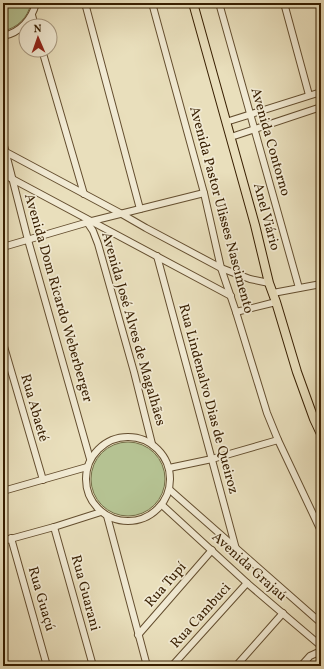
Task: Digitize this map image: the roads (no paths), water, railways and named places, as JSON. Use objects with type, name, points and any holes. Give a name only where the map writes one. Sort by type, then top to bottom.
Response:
[{"type":"main road","name":"Anel Viário","points":[[193,3],[255,225],[269,283],[297,372],[321,434]]},
{"type":"street","points":[[3,36],[17,31],[25,24],[32,15],[36,3]]},
{"type":"street","points":[[84,3],[140,209]]},
{"type":"street","name":"Avenida Pastor Ulisses Nascimento","points":[[152,3],[204,193],[221,268],[267,413],[278,440],[321,531]]},
{"type":"street","name":"Avenida Contorno","points":[[219,3],[299,288]]},
{"type":"street","points":[[284,3],[309,95]]},
{"type":"street","points":[[44,58],[84,194]]},
{"type":"street","points":[[226,122],[321,92]]},
{"type":"street","points":[[231,137],[321,107]]},
{"type":"street","name":"Avenida Dom Ricardo Weberberger","points":[[3,142],[4,151],[28,240],[90,459]]},
{"type":"street","points":[[4,151],[221,268],[269,283]]},
{"type":"street","points":[[3,174],[231,296]]},
{"type":"street","points":[[3,247],[90,221],[204,193]]},
{"type":"street","name":"Avenida José Alves de Magalhães","points":[[90,221],[98,244],[134,372],[152,444]]},
{"type":"street","name":"Rua Lindenalvo Dias de Queiroz","points":[[157,256],[236,549]]},
{"type":"street","points":[[273,293],[321,284]]},
{"type":"street","points":[[236,312],[276,302]]},
{"type":"street","name":"Rua Abaeté","points":[[3,343],[43,480]]},
{"type":"street","points":[[118,438],[136,438],[152,444],[166,459],[170,468],[170,490],[162,505],[151,515],[137,521],[122,522],[101,512],[91,501],[87,490],[85,478],[90,459],[107,442],[118,438]]},
{"type":"street","points":[[170,468],[278,440]]},
{"type":"street","points":[[3,491],[87,467]]},
{"type":"street","name":"Avenida Grajaú","points":[[170,490],[321,623]]},
{"type":"street","name":"Avenida Grajaú","points":[[162,505],[248,583],[321,646]]},
{"type":"street","points":[[3,541],[101,512]]},
{"type":"street","points":[[107,516],[147,666]]},
{"type":"street","name":"Rua Guarani","points":[[54,527],[93,666]]},
{"type":"street","name":"Rua Guaçú","points":[[11,538],[47,666]]},
{"type":"street","name":"Rua Tupí","points":[[138,635],[212,550]]},
{"type":"street","name":"Rua Cambuci","points":[[172,666],[248,583]]},
{"type":"street","points":[[236,666],[283,613]]},
{"type":"street","points":[[301,666],[310,656],[321,652],[321,666]]}]
